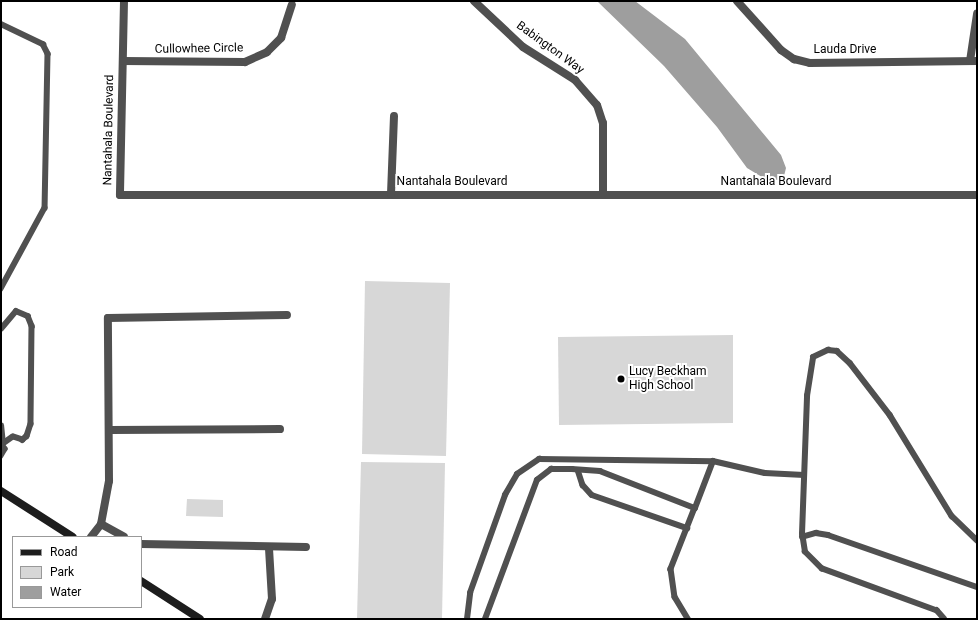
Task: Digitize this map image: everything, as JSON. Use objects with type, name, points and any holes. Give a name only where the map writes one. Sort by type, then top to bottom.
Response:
[{"type":"main road","points":[[1,491],[71,536]]},
{"type":"main road","points":[[142,582],[197,618]]},
{"type":"street","name":"Nantahala Boulevard","points":[[124,1],[120,195],[603,193],[977,195]]},
{"type":"street","name":"Babington Way","points":[[474,1],[523,46],[575,80],[597,105],[603,123],[603,193]]},
{"type":"street","name":"Lauda Drive","points":[[737,1],[781,50],[800,60],[973,61]]},
{"type":"street","name":"Cullowhee Circle","points":[[123,61],[245,62],[267,52],[281,38],[292,5]]},
{"type":"street","points":[[973,61],[977,14]]},
{"type":"street","points":[[391,194],[394,116]]},
{"type":"street","points":[[92,536],[101,524],[108,500],[110,430],[108,318],[287,316]]},
{"type":"street","points":[[110,430],[280,429]]},
{"type":"street","points":[[101,524],[122,536]]},
{"type":"street","points":[[142,544],[268,548],[306,547]]},
{"type":"street","points":[[265,619],[272,599],[268,548]]},
{"type":"lane","points":[[1,24],[43,44],[48,54],[45,208],[1,289]]},
{"type":"lane","points":[[1,329],[16,310],[28,316],[32,326],[31,424],[23,440],[13,437],[2,444]]},
{"type":"lane","points":[[944,619],[937,611],[822,569],[805,552],[802,537],[808,370],[813,357],[821,351],[837,351],[890,415],[952,516],[977,540]]},
{"type":"lane","points":[[1,426],[2,444],[5,449],[1,456]]},
{"type":"lane","points":[[467,619],[470,592],[505,495],[517,474],[538,459],[713,461],[765,473],[804,475]]},
{"type":"lane","points":[[688,619],[671,584],[671,569],[713,461]]},
{"type":"lane","points":[[485,619],[537,480],[551,469],[600,471],[695,508]]},
{"type":"lane","points":[[578,470],[583,485],[592,495],[687,528]]},
{"type":"lane","points":[[802,537],[816,533],[828,535],[977,587]]},
{"type":"green space","points":[[365,281],[450,283],[446,456],[362,454]]},
{"type":"green space","points":[[733,335],[733,423],[559,425],[558,337]]},
{"type":"green space","points":[[361,462],[445,463],[442,619],[357,619]]},
{"type":"green space","points":[[187,499],[223,500],[223,517],[186,516]]},
{"type":"water","points":[[597,1],[635,1],[685,39],[781,155],[786,168],[783,180],[767,180],[747,168],[717,127],[664,66]]},
{"type":"place","name":"Lucy Beckham High School","points":[[621,379]]}]
